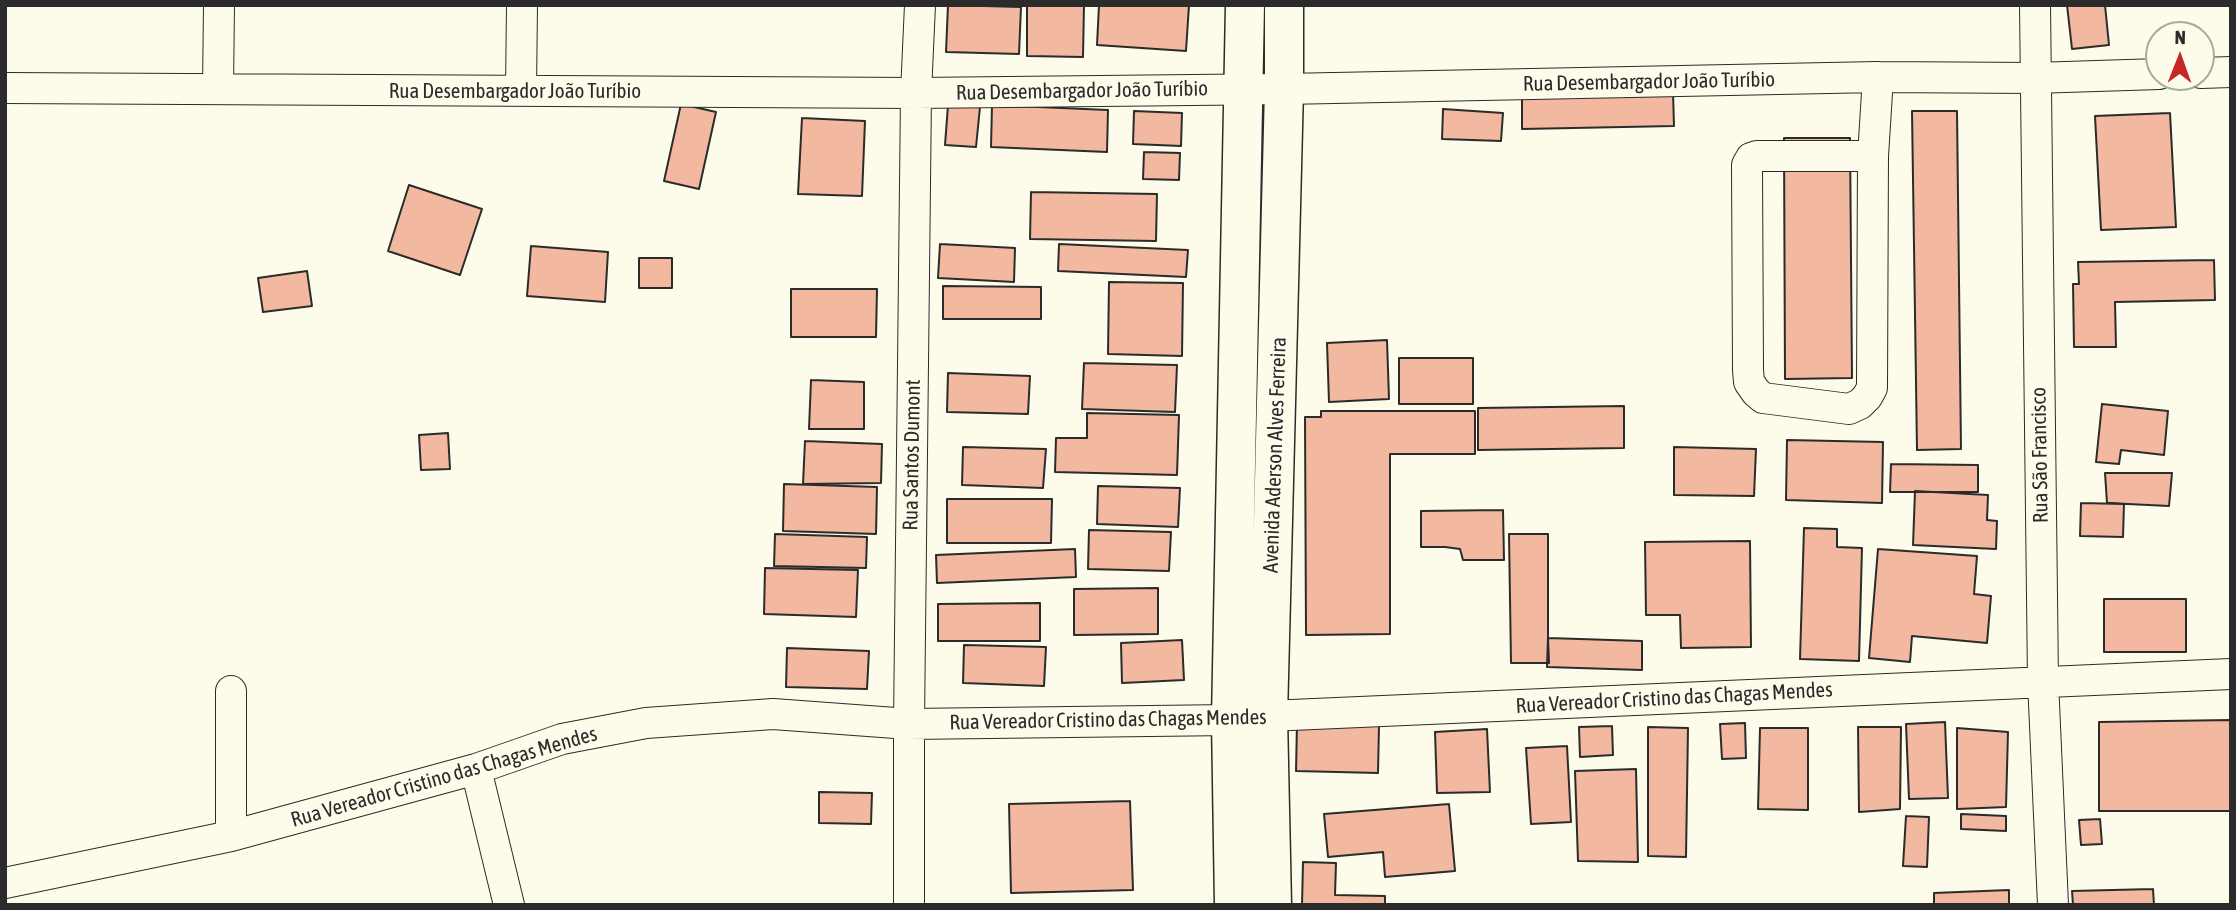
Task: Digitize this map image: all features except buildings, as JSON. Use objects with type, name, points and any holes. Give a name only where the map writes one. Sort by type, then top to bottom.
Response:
[{"type":"main road","name":"Avenida Aderson Alves Ferreira","points":[[1234,905],[1231,720],[1245,5]]},
{"type":"main road","name":"Avenida Aderson Alves Ferreira","points":[[1272,905],[1268,716],[1284,5]]},
{"type":"main road","points":[[1235,489],[1274,489]]},
{"type":"street","points":[[218,89],[219,5]]},
{"type":"street","points":[[521,91],[522,5]]},
{"type":"street","name":"Rua Santos Dumont","points":[[909,905],[916,93],[920,5]]},
{"type":"street","name":"Rua São Francisco","points":[[2035,5],[2043,681],[2053,905]]},
{"type":"street","name":"Rua Desembargador João Turíbio","points":[[5,88],[916,93],[2145,74]]},
{"type":"street","points":[[1873,156],[1757,156],[1751,158],[1747,165],[1748,370],[1749,382],[1763,398],[1849,409],[1860,404],[1872,387],[1873,156],[1878,77]]},
{"type":"street","name":"Rua Vereador Cristino das Chagas Mendes","points":[[5,883],[232,836],[476,769],[562,739],[646,723],[773,714],[909,724],[1231,720],[1268,716],[2231,674]]},
{"type":"street","points":[[231,691],[232,836]]},
{"type":"street","points":[[476,769],[509,905]]}]
